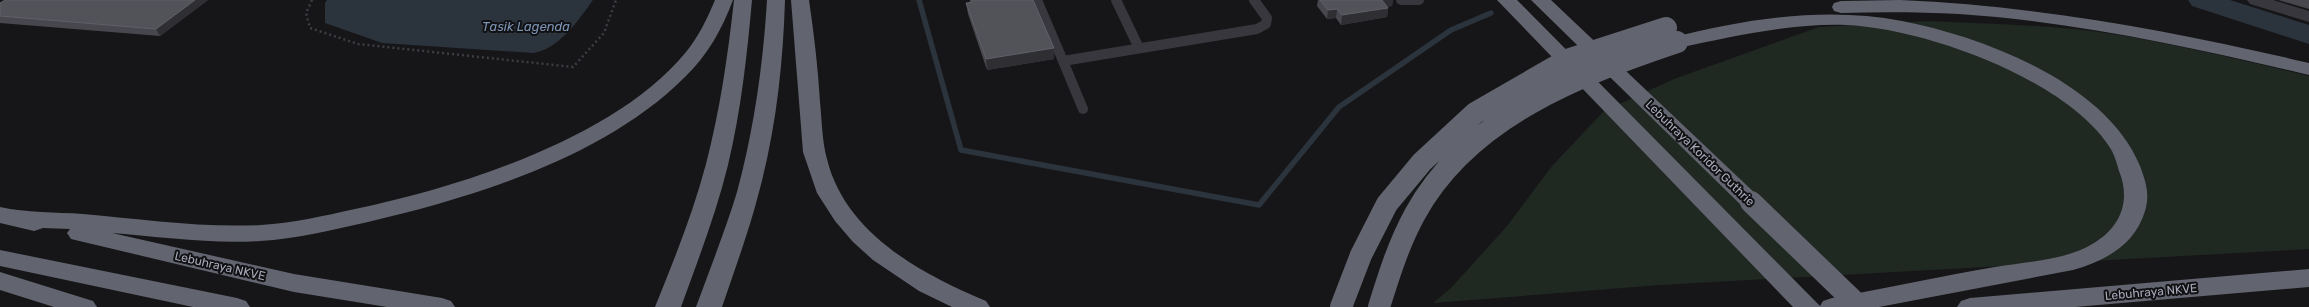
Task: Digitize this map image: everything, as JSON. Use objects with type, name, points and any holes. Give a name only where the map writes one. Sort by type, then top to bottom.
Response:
[{"type":"highway","points":[[10,218],[93,222],[209,234],[262,233],[313,226],[422,202],[504,177],[571,147],[636,108],[674,78],[690,61],[702,45],[724,0]]},
{"type":"highway","points":[[668,307],[710,189],[721,146],[737,62],[743,0]]},
{"type":"highway","points":[[709,307],[748,192],[762,129],[775,43],[776,0]]},
{"type":"highway","points":[[800,0],[812,133],[818,168],[826,187],[851,225],[894,264],[921,281],[977,307]]},
{"type":"highway","points":[[1506,0],[1808,307]]},
{"type":"highway","name":"Lebuhraya Koridor Guthrie","points":[[1540,0],[1860,307]]},
{"type":"highway","points":[[1341,307],[1361,255],[1387,204],[1422,162],[1475,113],[1567,60],[1789,9],[1894,6],[1987,10],[2076,21],[2202,43],[2309,69]]},
{"type":"highway","points":[[1379,307],[1398,250],[1423,201],[1458,158],[1506,118],[1580,77],[1671,35],[1811,19],[1839,19],[1897,25],[1943,37],[2007,62],[2065,94],[2088,111],[2114,138],[2133,167],[2137,203],[2133,213],[2126,226],[2113,241],[2090,255],[2061,265],[1995,275],[1832,307]]},
{"type":"highway","name":"Lebuhraya NKVE","points":[[10,218],[294,283],[442,307]]},
{"type":"highway","points":[[0,258],[237,307]]},
{"type":"highway","name":"Lebuhraya NKVE","points":[[1970,307],[2309,278]]},
{"type":"highway","points":[[0,281],[84,307]]},
{"type":"street","points":[[2256,0],[2309,17]]},
{"type":"lane","points":[[1037,0],[1083,108]]},
{"type":"lane","points":[[1116,0],[1139,48]]},
{"type":"lane","points":[[1062,61],[1257,29],[1266,24],[1267,18],[1254,0]]},
{"type":"lane","points":[[1401,0],[1418,0]]},
{"type":"path","points":[[312,0],[306,14],[310,28],[339,39],[358,44],[573,67],[604,33],[616,0]]},
{"type":"shaded area","points":[[1929,21],[2048,27],[2119,35],[2238,59],[2309,76],[2309,249],[1660,285],[1433,303],[1451,288],[1507,226],[1552,166],[1604,111],[1674,79],[1819,27]]},
{"type":"water","name":"Tasik Lagenda","points":[[327,0],[593,0],[567,33],[551,46],[533,53],[382,43],[325,23],[325,3]]},
{"type":"building","points":[[5,0],[195,0],[156,29],[0,16],[0,3]]},
{"type":"building","points":[[972,0],[1033,0],[1054,48],[986,59],[966,3],[972,2]]},
{"type":"building","points":[[1320,0],[1382,0],[1388,8],[1342,15],[1337,9],[1328,10]]},
{"type":"waterway","points":[[919,0],[961,150],[1259,205],[1339,107],[1451,30],[1491,13]]},
{"type":"waterway","points":[[2202,0],[2309,35]]}]
